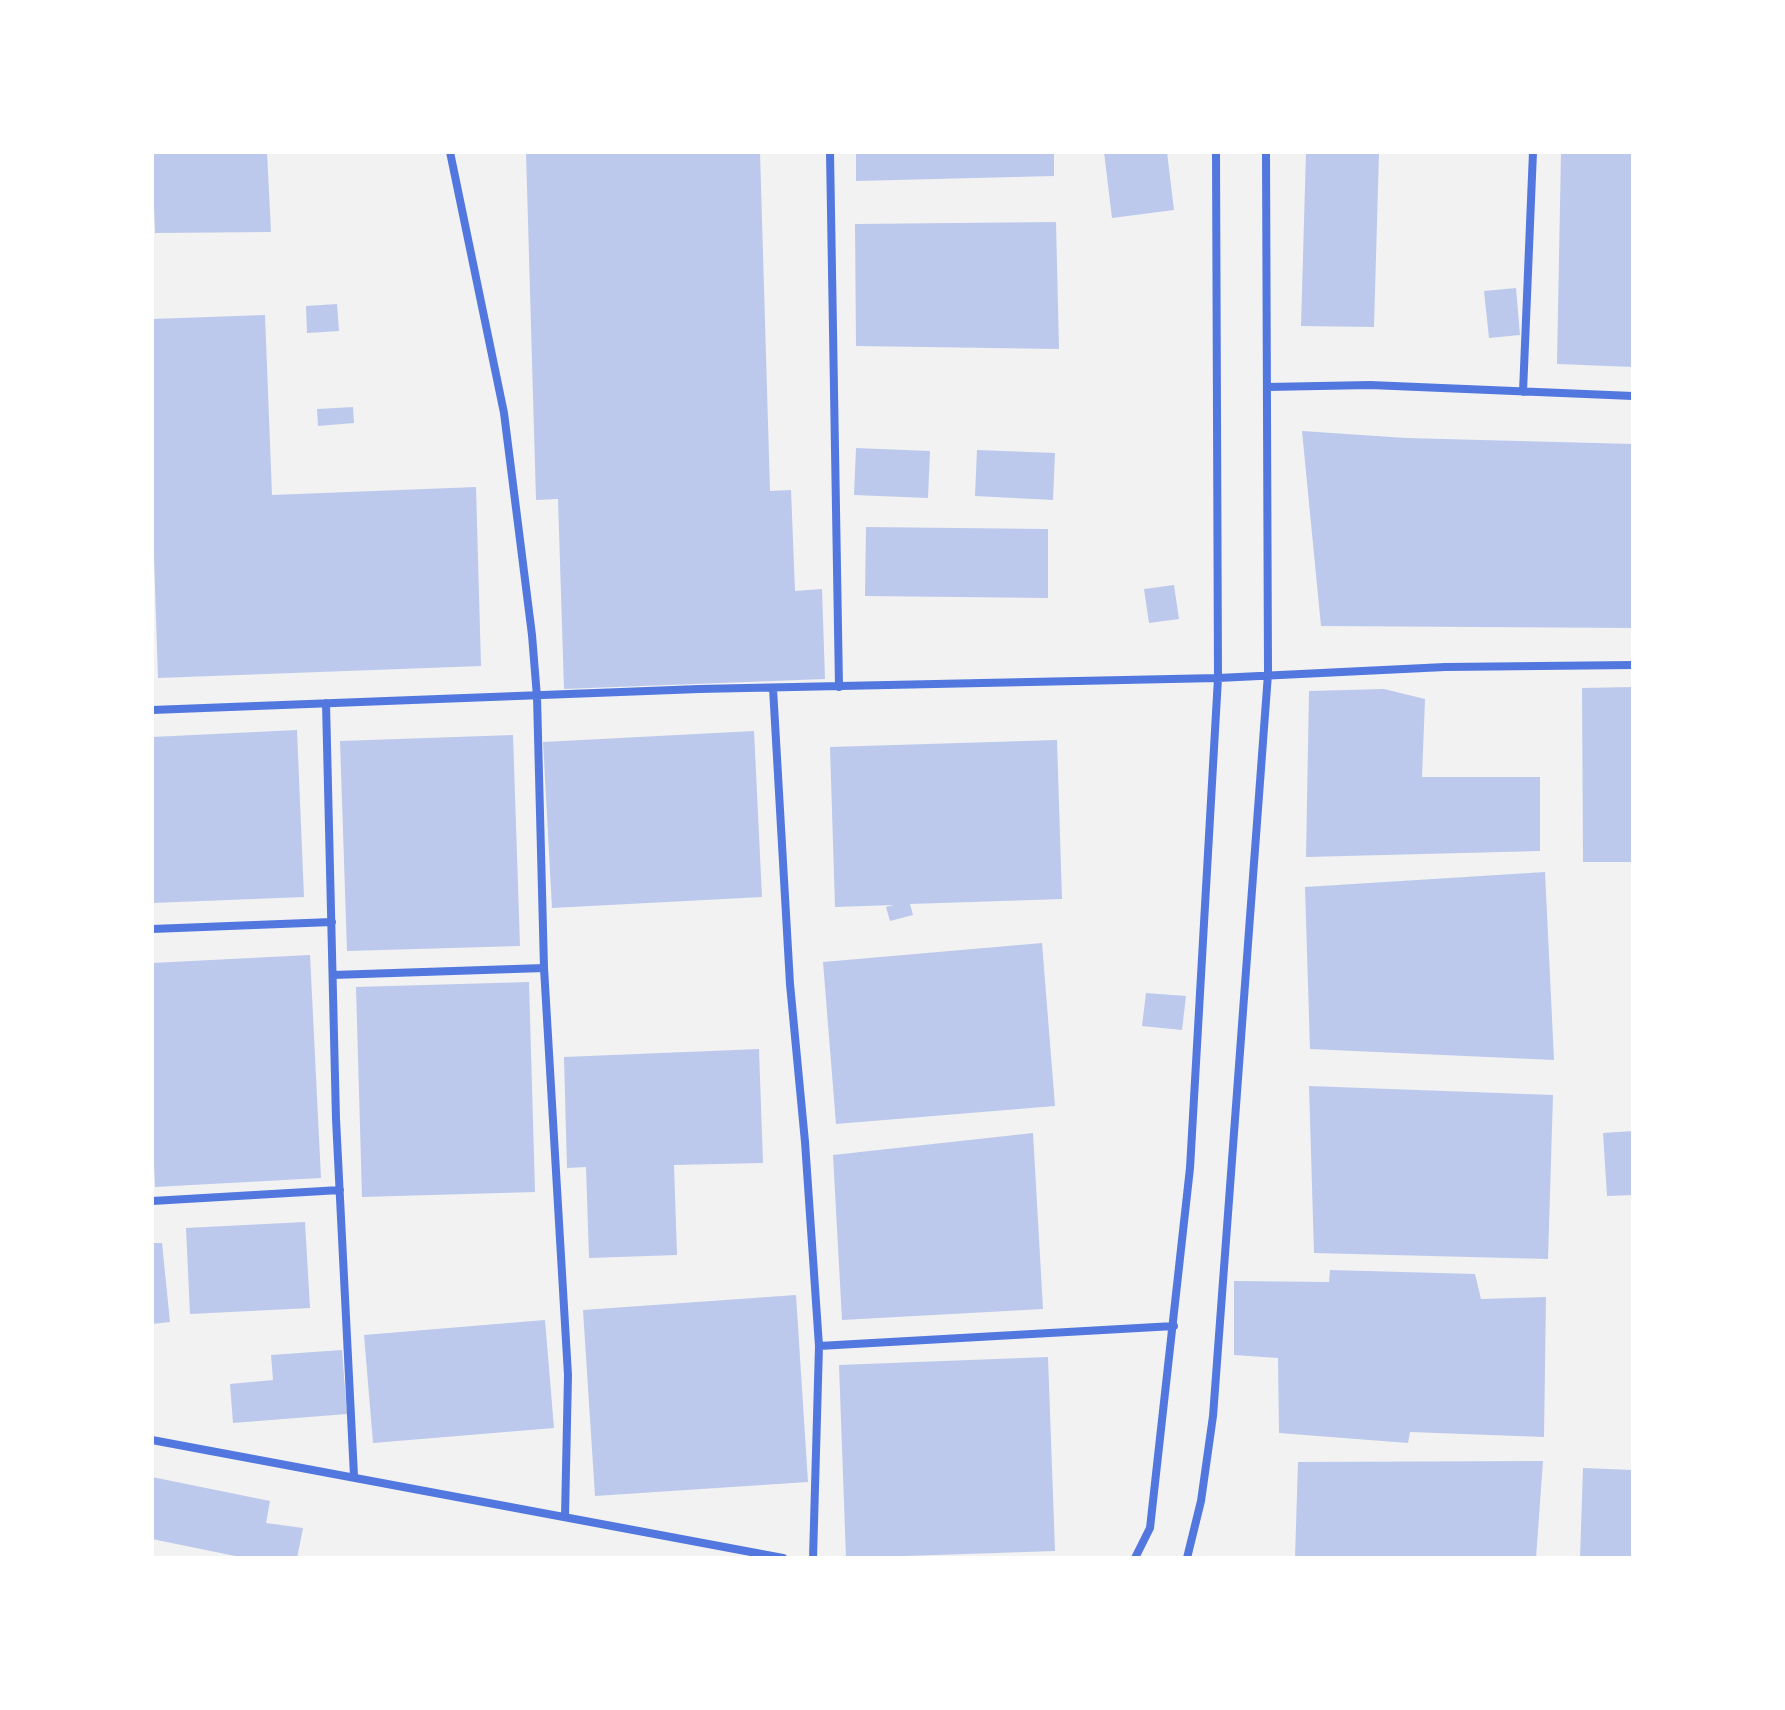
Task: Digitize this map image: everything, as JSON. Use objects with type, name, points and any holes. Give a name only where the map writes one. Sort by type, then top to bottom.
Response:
[{"type":"street","points":[[450,152],[504,413],[532,635],[537,697],[544,968],[568,1375],[565,1517]]},
{"type":"street","points":[[830,152],[839,687]]},
{"type":"street","points":[[1135,1558],[1150,1528],[1190,1168],[1218,678],[1216,152]]},
{"type":"street","points":[[1187,1558],[1201,1501],[1213,1416],[1268,674],[1266,152]]},
{"type":"street","points":[[1523,392],[1533,152]]},
{"type":"street","points":[[1267,387],[1370,385],[1633,396]]},
{"type":"street","points":[[152,710],[773,688],[1218,678],[1445,667],[1633,665]]},
{"type":"street","points":[[773,688],[790,984],[819,1346],[813,1558]]},
{"type":"street","points":[[326,703],[340,1190],[354,1476]]},
{"type":"street","points":[[152,929],[332,922]]},
{"type":"street","points":[[333,975],[544,968]]},
{"type":"street","points":[[152,1201],[340,1190]]},
{"type":"street","points":[[819,1346],[1174,1326]]},
{"type":"street","points":[[152,1440],[783,1558]]},
{"type":"building","points":[[152,152],[267,152],[271,232],[155,233]]},
{"type":"building","points":[[526,152],[760,152],[770,491],[791,490],[795,591],[822,589],[825,679],[564,689],[558,499],[536,500]]},
{"type":"building","points":[[856,152],[1054,152],[1054,176],[856,181]]},
{"type":"building","points":[[1104,152],[1167,152],[1174,210],[1112,218]]},
{"type":"building","points":[[1306,152],[1379,152],[1374,327],[1301,326]]},
{"type":"building","points":[[1561,152],[1633,152],[1633,367],[1557,364]]},
{"type":"building","points":[[1056,222],[1059,349],[856,346],[855,224]]},
{"type":"building","points":[[1516,288],[1520,335],[1489,338],[1484,291]]},
{"type":"building","points":[[337,304],[339,331],[307,333],[306,306]]},
{"type":"building","points":[[265,315],[272,495],[476,487],[481,666],[158,678],[152,495],[152,319]]},
{"type":"building","points":[[353,407],[354,423],[318,426],[317,409]]},
{"type":"building","points":[[1302,431],[1406,438],[1633,444],[1633,628],[1321,626]]},
{"type":"building","points":[[856,448],[930,451],[928,498],[854,495]]},
{"type":"building","points":[[977,450],[1055,453],[1053,500],[975,496]]},
{"type":"building","points":[[866,527],[1048,529],[1048,598],[865,596]]},
{"type":"building","points":[[1174,585],[1179,619],[1149,623],[1144,589]]},
{"type":"building","points":[[1633,687],[1633,862],[1583,862],[1582,688]]},
{"type":"building","points":[[1384,689],[1425,699],[1422,777],[1540,777],[1540,851],[1306,857],[1309,691]]},
{"type":"building","points":[[297,730],[304,897],[152,903],[152,737]]},
{"type":"building","points":[[754,731],[762,897],[552,908],[543,742]]},
{"type":"building","points":[[513,735],[520,946],[347,951],[340,741]]},
{"type":"building","points":[[1057,740],[1062,899],[910,904],[913,915],[890,921],[886,907],[894,905],[835,907],[830,747]]},
{"type":"building","points":[[1545,872],[1554,1060],[1310,1049],[1305,887]]},
{"type":"building","points":[[1042,943],[1055,1106],[836,1124],[823,962]]},
{"type":"building","points":[[310,955],[321,1178],[155,1187],[152,963]]},
{"type":"building","points":[[529,982],[535,1192],[362,1197],[356,987]]},
{"type":"building","points":[[1146,993],[1186,996],[1182,1030],[1142,1026]]},
{"type":"building","points":[[759,1049],[763,1163],[674,1165],[677,1255],[589,1258],[586,1167],[567,1168],[564,1057]]},
{"type":"building","points":[[1309,1086],[1553,1095],[1548,1259],[1314,1253]]},
{"type":"building","points":[[1633,1131],[1633,1195],[1607,1196],[1603,1133]]},
{"type":"building","points":[[1033,1133],[1043,1309],[842,1320],[833,1155]]},
{"type":"building","points":[[305,1222],[310,1308],[190,1314],[186,1228]]},
{"type":"building","points":[[152,1243],[162,1243],[170,1322],[152,1324]]},
{"type":"building","points":[[1330,1270],[1475,1274],[1481,1299],[1546,1297],[1544,1437],[1410,1432],[1408,1443],[1279,1433],[1278,1358],[1234,1355],[1234,1281],[1329,1282]]},
{"type":"building","points":[[796,1295],[808,1482],[595,1496],[583,1310]]},
{"type":"building","points":[[545,1320],[554,1428],[373,1443],[364,1335]]},
{"type":"building","points":[[342,1350],[347,1414],[233,1423],[230,1384],[273,1380],[271,1355]]},
{"type":"building","points":[[1048,1357],[1055,1551],[846,1558],[839,1365]]},
{"type":"building","points":[[1543,1461],[1536,1558],[1295,1558],[1298,1462]]},
{"type":"building","points":[[1583,1468],[1633,1470],[1633,1558],[1580,1558]]},
{"type":"building","points":[[152,1477],[270,1501],[266,1523],[303,1528],[297,1558],[245,1558],[152,1539]]}]
